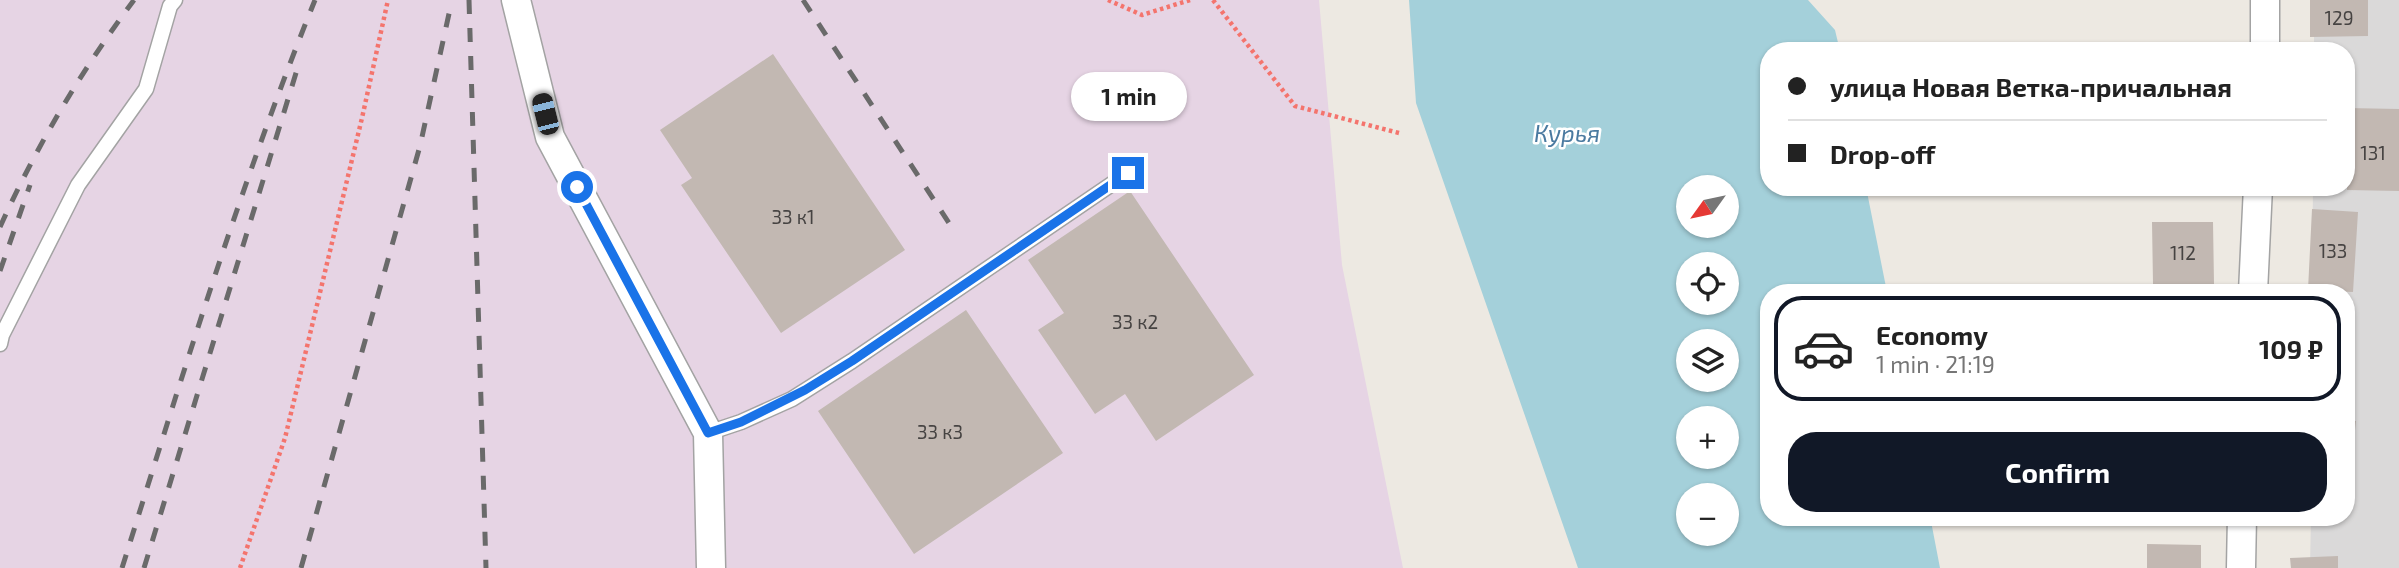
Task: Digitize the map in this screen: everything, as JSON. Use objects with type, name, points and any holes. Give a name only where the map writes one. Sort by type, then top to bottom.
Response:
[{"type":"street","points":[[516,0],[550,137],[708,433],[711,568]]},
{"type":"street","points":[[2265,0],[2265,42]]},
{"type":"street","points":[[2253,284],[2258,196]]},
{"type":"street","points":[[2241,568],[2242,526]]},
{"type":"lane","points":[[0,344],[2,335],[78,185],[146,89],[170,6],[175,0]]},
{"type":"lane","points":[[708,433],[750,418],[809,388],[1128,173]]},
{"type":"path","points":[[240,568],[285,438],[388,0]]},
{"type":"path","points":[[1108,0],[1142,15],[1190,0]]},
{"type":"path","points":[[1213,0],[1295,106],[1399,133]]},
{"type":"shaded area","points":[[0,0],[1319,0],[1342,265],[1403,568],[0,568]]},
{"type":"shaded area","points":[[2314,0],[2399,0],[2399,568],[2310,568],[2311,526],[2355,526],[2355,284],[2312,284],[2313,196],[2355,196],[2355,42],[2314,42]]},
{"type":"water","name":"Курья","points":[[1409,0],[1808,0],[1835,30],[1838,42],[1760,42],[1760,196],[1868,196],[1885,284],[1760,284],[1760,526],[1932,526],[1940,568],[1578,568],[1416,103]]},
{"type":"building","points":[[2310,0],[2368,0],[2368,36],[2310,37]]},
{"type":"building","points":[[773,54],[905,250],[781,333],[681,185],[692,178],[660,130]]},
{"type":"building","points":[[2355,108],[2399,109],[2399,191],[2355,190]]},
{"type":"building","points":[[1130,191],[1254,375],[1156,441],[1125,394],[1095,414],[1038,330],[1064,313],[1028,260]]},
{"type":"building","points":[[2312,209],[2358,212],[2354,284],[2308,284]]},
{"type":"building","points":[[2152,222],[2213,222],[2214,284],[2153,284]]},
{"type":"building","points":[[966,310],[1063,453],[914,554],[818,411]]},
{"type":"building","points":[[2147,544],[2201,545],[2201,568],[2147,568]]},
{"type":"building","points":[[2338,556],[2338,568],[2291,568],[2290,558]]},
{"type":"railway","points":[[0,227],[61,110],[134,0]]},
{"type":"railway","points":[[122,568],[237,211],[315,0]]},
{"type":"railway","points":[[301,568],[420,146],[452,0]]},
{"type":"railway","points":[[469,0],[486,568]]},
{"type":"railway","points":[[803,0],[951,226]]},
{"type":"railway","points":[[144,568],[300,60]]},
{"type":"railway","points":[[0,271],[30,185]]},
{"type":"route","points":[[577,187],[708,433],[741,422],[792,398],[852,361],[1128,173]]}]
